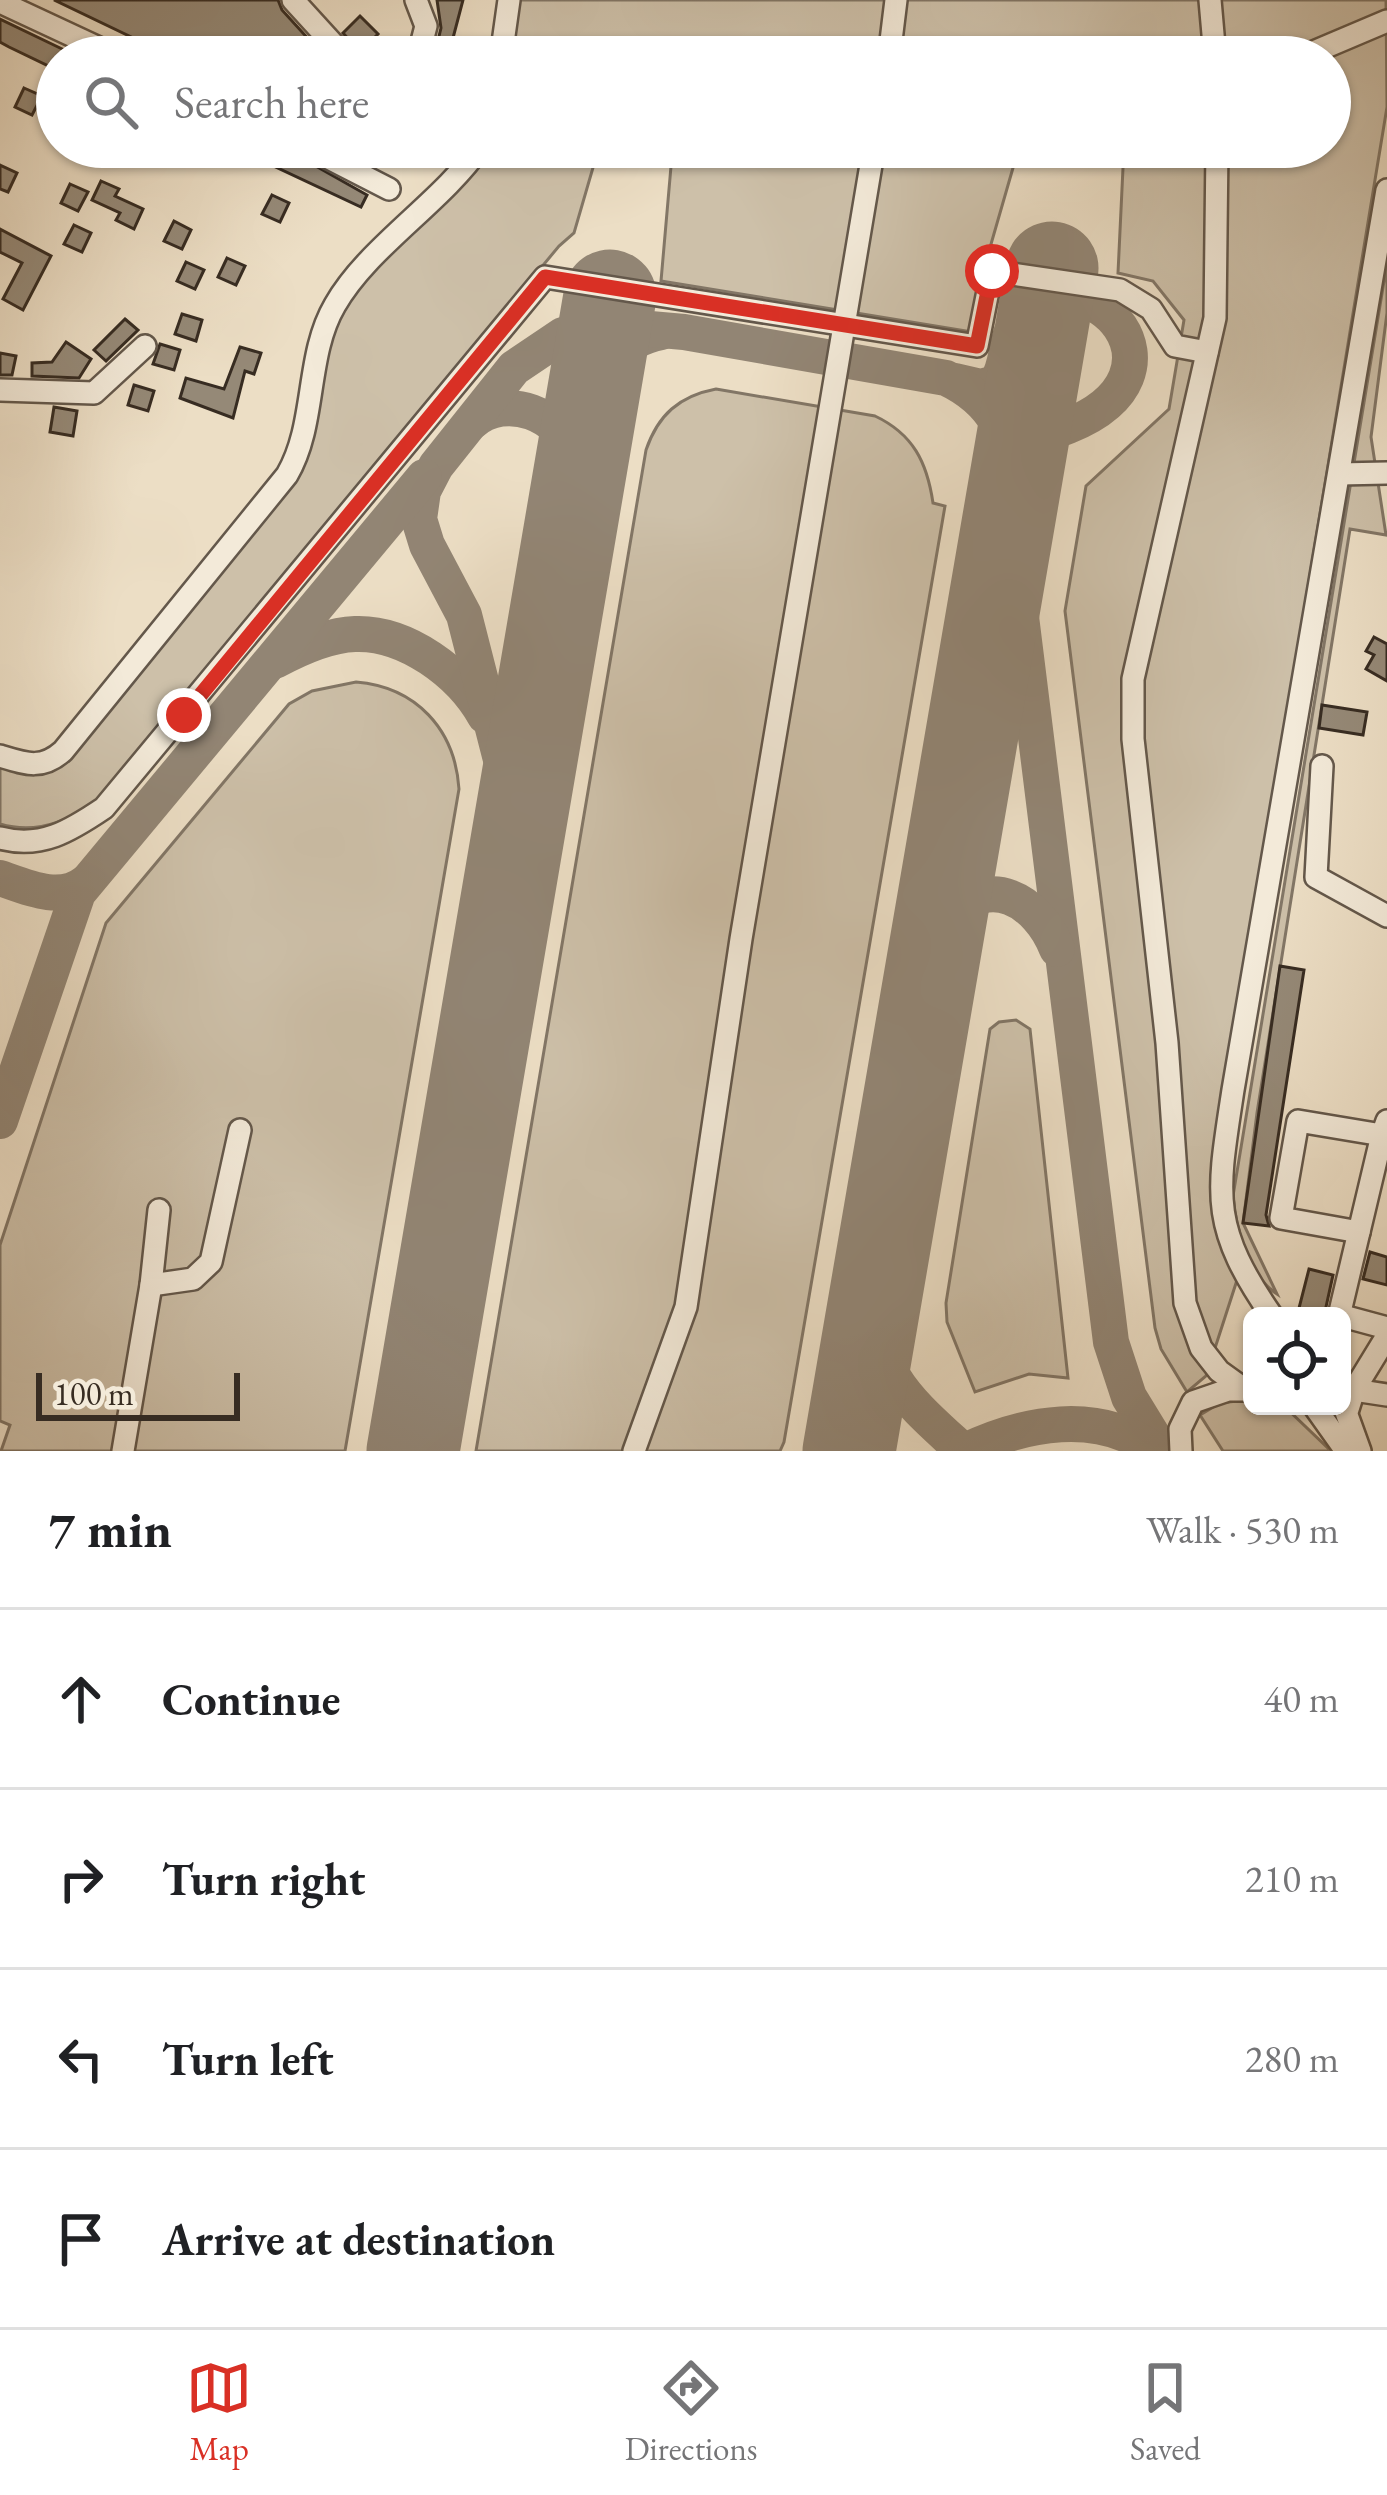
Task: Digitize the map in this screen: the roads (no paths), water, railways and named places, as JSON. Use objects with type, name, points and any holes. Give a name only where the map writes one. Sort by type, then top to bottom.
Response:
[{"type":"street","points":[[416,0],[426,26],[423,36]]},
{"type":"street","points":[[499,36],[505,0]]},
{"type":"street","points":[[892,36],[896,0]]},
{"type":"street","points":[[1210,0],[1213,36]]},
{"type":"street","points":[[296,1],[327,36]]},
{"type":"street","points":[[0,2],[73,36]]},
{"type":"street","points":[[1351,36],[1387,21]]},
{"type":"street","points":[[349,168],[389,189]]},
{"type":"street","points":[[0,753],[35,758],[58,745],[281,471],[291,451],[313,347],[329,301],[349,273],[450,168]]},
{"type":"street","points":[[0,753],[40,765],[63,751],[287,475],[297,456],[332,308],[460,168]]},
{"type":"street","points":[[634,1451],[686,1307],[744,916],[870,168]]},
{"type":"street","points":[[1217,168],[1216,318],[1133,679],[1132,739],[1167,1042],[1185,1303],[1201,1348],[1220,1371],[1243,1386]]},
{"type":"street","points":[[1271,1307],[1236,1239],[1229,1185],[1387,190]]},
{"type":"street","points":[[1342,474],[1387,235]]},
{"type":"street","points":[[0,838],[38,843],[104,808],[545,277],[977,346],[992,271],[1120,290],[1151,309],[1175,346],[1208,352]]},
{"type":"street","points":[[0,390],[94,392],[145,346]]},
{"type":"street","points":[[1342,474],[1387,473]]},
{"type":"street","points":[[1322,766],[1316,878],[1387,916]]},
{"type":"street","points":[[1341,1307],[1385,1131],[1298,1121],[1281,1217],[1359,1232]]},
{"type":"street","points":[[151,1286],[193,1279],[211,1262],[240,1130]]},
{"type":"street","points":[[123,1451],[159,1210]]},
{"type":"street","points":[[1351,1320],[1387,1332],[1351,1393]]},
{"type":"street","points":[[1181,1451],[1180,1429],[1193,1402],[1243,1390]]},
{"type":"street","points":[[1351,1400],[1387,1395]]},
{"type":"street","points":[[1320,1415],[1346,1451]]},
{"type":"street","points":[[1350,1415],[1360,1451]]}]
